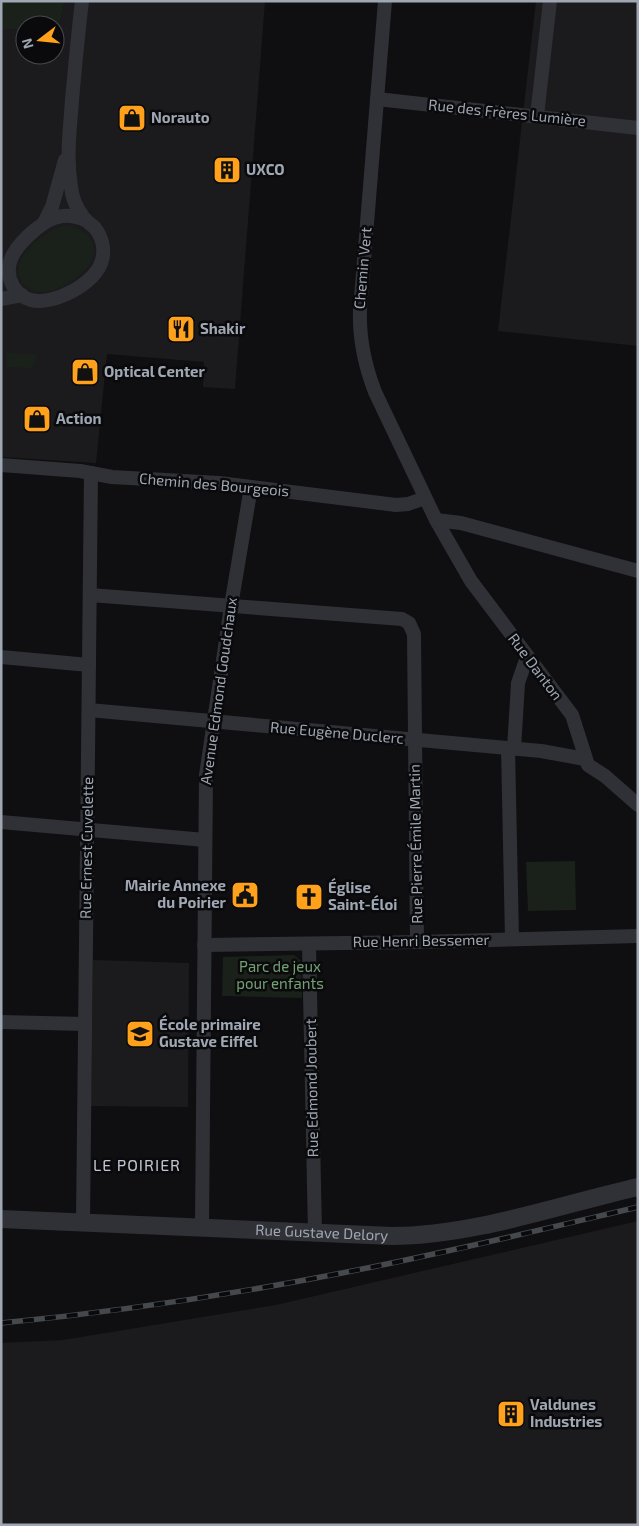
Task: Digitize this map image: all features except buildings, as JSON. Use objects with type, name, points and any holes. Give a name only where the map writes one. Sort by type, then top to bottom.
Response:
[{"type":"street","points":[[82,1],[68,152],[70,184],[73,198],[85,220],[95,229],[102,241],[102,262],[96,274],[85,283],[51,300],[32,300],[14,288],[5,267],[22,241],[44,223],[57,216],[64,215],[85,220]]},
{"type":"street","name":"Chemin Vert","points":[[385,1],[360,310],[360,335],[364,358],[375,392],[436,520]]},
{"type":"street","points":[[537,116],[550,1]]},
{"type":"street","name":"Rue des Frères Lumière","points":[[377,99],[638,128]]},
{"type":"street","points":[[44,223],[52,207],[68,152]]},
{"type":"street","points":[[1,299],[22,295]]},
{"type":"street","name":"Chemin des Bourgeois","points":[[1,465],[91,473],[112,477],[194,481],[396,505],[408,504],[425,498]]},
{"type":"street","name":"Rue Ernest Cuvelette","points":[[83,1222],[91,473]]},
{"type":"street","name":"Avenue Edmond Goudchaux","points":[[202,1228],[206,775],[251,487]]},
{"type":"street","points":[[436,520],[461,523],[638,571]]},
{"type":"street","name":"Rue Danton","points":[[436,520],[471,581],[572,716],[585,759]]},
{"type":"street","points":[[90,595],[231,606]]},
{"type":"street","name":"Rue Pierre Émile Martin","points":[[231,606],[402,619],[412,626],[414,634],[417,942]]},
{"type":"street","points":[[1,657],[89,666]]},
{"type":"street","points":[[512,939],[511,748],[518,683],[528,657]]},
{"type":"street","name":"Rue Eugène Duclerc","points":[[89,710],[541,750],[585,759]]},
{"type":"street","points":[[585,759],[590,767],[605,776],[638,805]]},
{"type":"street","points":[[1,822],[87,828],[205,840]]},
{"type":"street","name":"Rue Henri Bessemer","points":[[204,945],[638,936]]},
{"type":"street","name":"Rue Edmond Joubert","points":[[309,944],[314,1233]]},
{"type":"street","points":[[1,1022],[85,1024]]},
{"type":"street","name":"Rue Gustave Delory","points":[[1,1219],[392,1236],[432,1234],[517,1217],[638,1187]]},
{"type":"shaded area","points":[[65,1],[265,1],[235,389],[203,387],[204,362],[107,354],[96,463],[1,457],[1,29],[15,29],[15,65],[65,65],[65,15],[62,15]]},
{"type":"shaded area","points":[[536,1],[638,1],[638,346],[498,331]]},
{"type":"shaded area","name":"École primaire Gustave Eiffel","points":[[93,960],[189,963],[188,1107],[91,1106]]},
{"type":"shaded area","points":[[638,1221],[638,1525],[1,1525],[1,1343],[63,1340],[276,1305]]},
{"type":"green space","points":[[1,1],[65,1],[62,15],[15,15],[15,29],[1,29]]},
{"type":"green space","points":[[63,226],[81,230],[90,238],[94,249],[91,262],[81,274],[59,288],[45,292],[31,289],[24,284],[19,275],[19,266],[22,258],[37,241],[46,234]]},
{"type":"green space","points":[[6,353],[38,354],[32,368],[6,367]]},
{"type":"green space","points":[[575,861],[576,910],[528,911],[526,862]]},
{"type":"green space","name":"Parc de jeux pour enfants","points":[[294,955],[301,961],[302,998],[222,996],[223,957]]},
{"type":"railway","points":[[1,1323],[130,1308],[300,1281],[453,1250],[638,1207]]},
{"type":"place","name":"Norauto","points":[[132,118]]},
{"type":"place","name":"UXCO","points":[[227,170]]},
{"type":"place","name":"Shakir","points":[[181,329]]},
{"type":"place","name":"Optical Center","points":[[85,372]]},
{"type":"place","name":"Action","points":[[37,419]]},
{"type":"place","name":"Mairie Annexe du Poirier","points":[[245,895]]},
{"type":"place","name":"Église Saint-Éloi","points":[[309,897]]},
{"type":"place","name":"École primaire Gustave Eiffel","points":[[140,1034]]},
{"type":"place","name":"Valdunes Industries","points":[[511,1414]]},
{"type":"district","name":"LE POIRIER","points":[[137,1165]]}]
